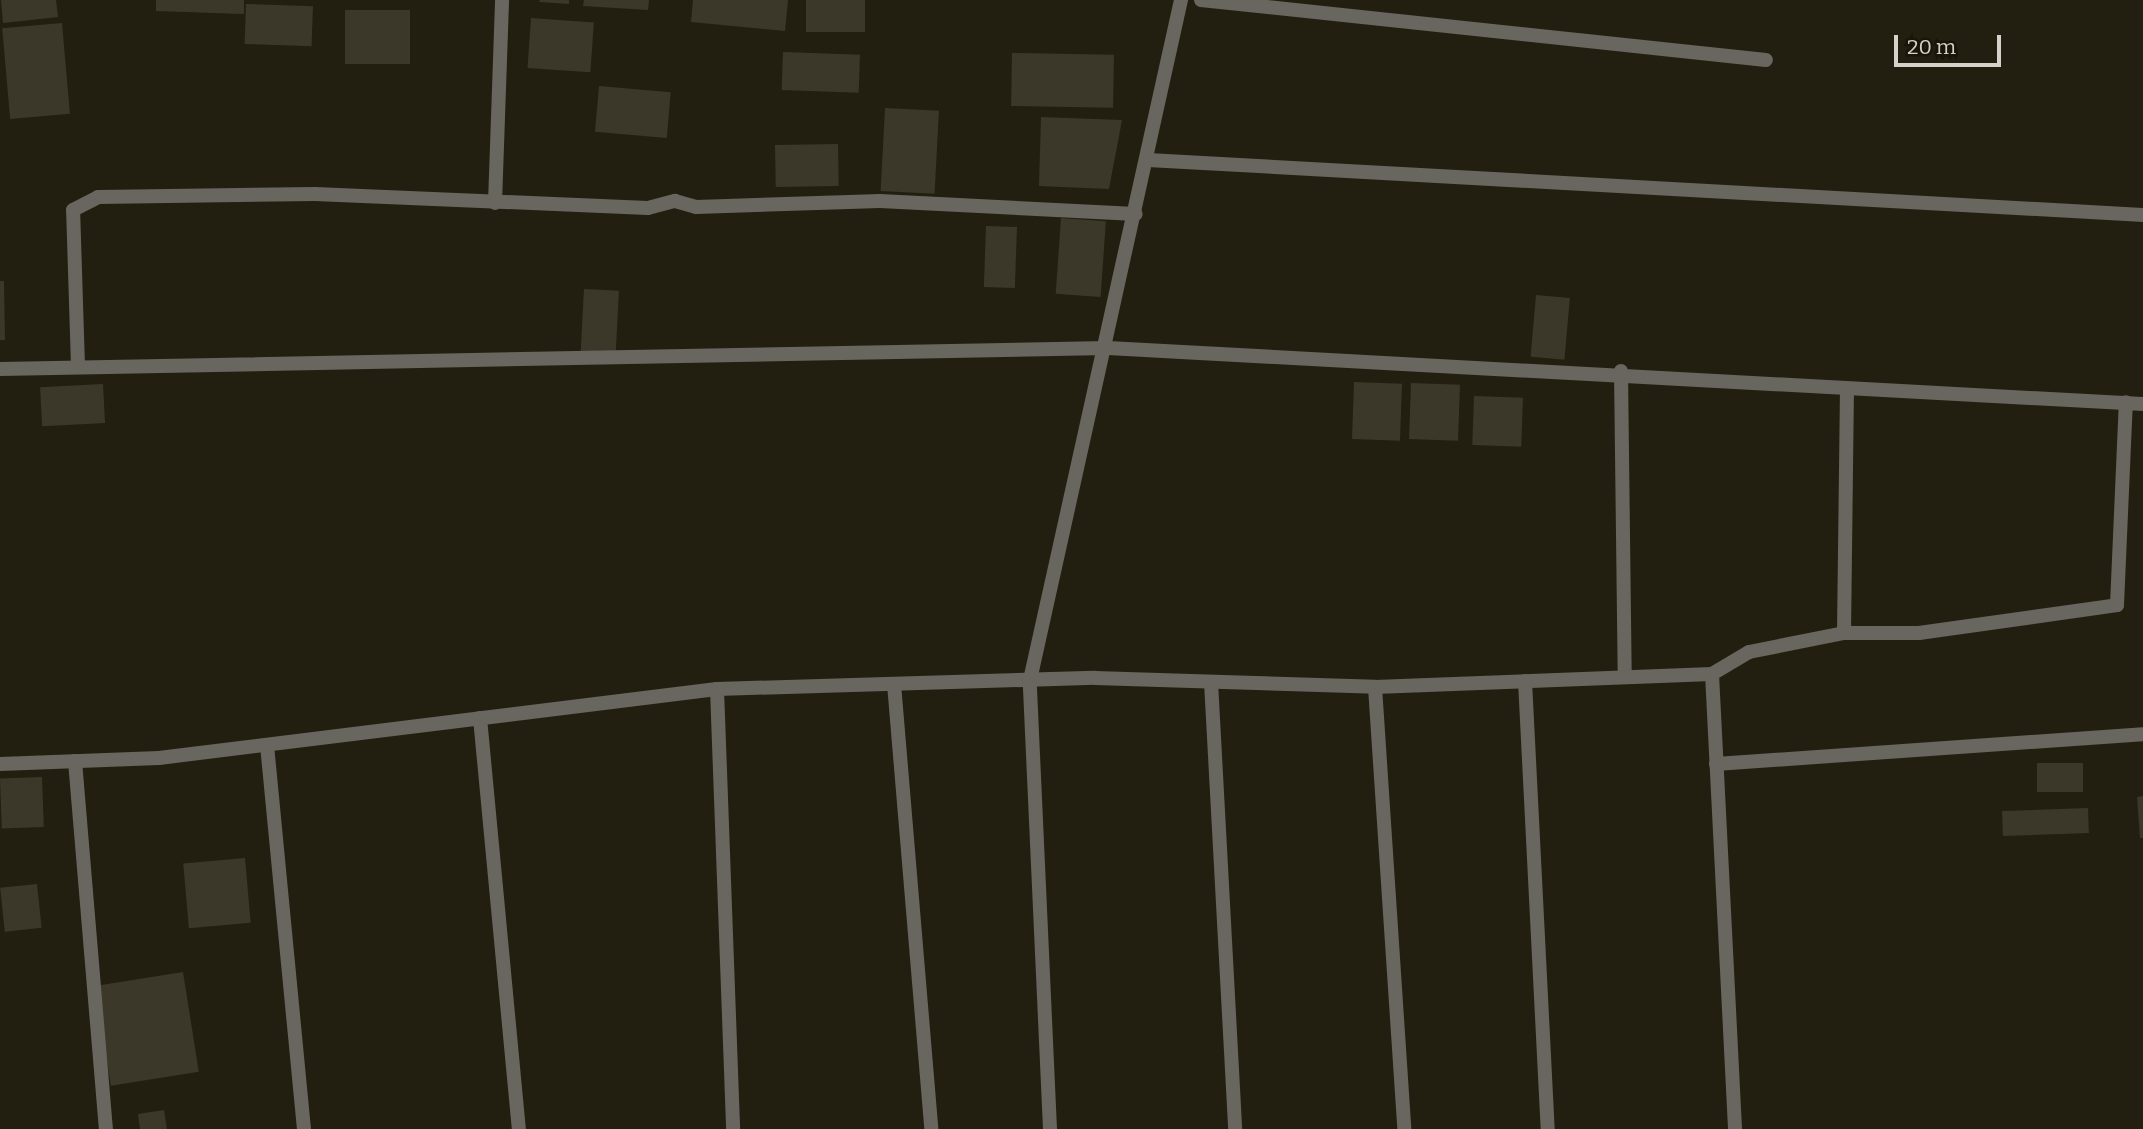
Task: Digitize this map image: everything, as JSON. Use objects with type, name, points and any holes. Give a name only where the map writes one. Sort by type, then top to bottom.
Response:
[{"type":"street","points":[[495,203],[502,0]]},
{"type":"street","points":[[1050,1129],[1030,680],[1108,348],[1181,0]]},
{"type":"street","points":[[1201,0],[1766,60]]},
{"type":"street","points":[[1148,160],[2143,215]]},
{"type":"street","points":[[78,366],[73,210],[98,197],[316,194],[648,208],[675,201],[696,207],[880,201],[1136,214]]},
{"type":"street","points":[[0,369],[1108,348],[1621,371],[1847,389],[2143,404]]},
{"type":"street","points":[[1621,371],[1625,677]]},
{"type":"street","points":[[1844,633],[1847,389]]},
{"type":"street","points":[[0,764],[75,761],[267,745],[717,689],[1030,680],[1375,687],[1712,674],[1749,652],[1844,633],[1919,633],[2117,605],[2126,402]]},
{"type":"street","points":[[1712,674],[1735,1129]]},
{"type":"street","points":[[1525,681],[1548,1129]]},
{"type":"street","points":[[1211,682],[1235,1129]]},
{"type":"street","points":[[894,684],[931,1129]]},
{"type":"street","points":[[1375,687],[1404,1129]]},
{"type":"street","points":[[717,689],[733,1129]]},
{"type":"street","points":[[480,718],[519,1129]]},
{"type":"street","points":[[1716,764],[2143,734]]},
{"type":"street","points":[[267,745],[304,1129]]},
{"type":"street","points":[[75,761],[106,1129]]},
{"type":"building","points":[[1,0],[56,0],[58,17],[3,23]]},
{"type":"building","points":[[156,0],[244,0],[244,14],[156,11]]},
{"type":"building","points":[[569,0],[569,4],[539,2]]},
{"type":"building","points":[[584,0],[649,0],[648,10],[583,6]]},
{"type":"building","points":[[693,0],[788,0],[785,31],[691,22]]},
{"type":"building","points":[[806,0],[865,0],[865,32],[806,32]]},
{"type":"building","points":[[246,4],[313,6],[312,46],[245,44]]},
{"type":"building","points":[[345,10],[410,10],[410,64],[345,64]]},
{"type":"building","points":[[531,18],[594,22],[590,72],[528,68]]},
{"type":"building","points":[[62,23],[70,114],[10,119],[2,28]]},
{"type":"building","points":[[783,52],[860,55],[859,93],[782,90]]},
{"type":"building","points":[[1012,53],[1114,55],[1113,108],[1011,106]]},
{"type":"building","points":[[599,86],[671,92],[667,138],[595,132]]},
{"type":"building","points":[[885,108],[939,111],[935,194],[881,191]]},
{"type":"building","points":[[1041,117],[1122,120],[1109,189],[1039,186]]},
{"type":"building","points":[[838,144],[839,186],[776,187],[775,145]]},
{"type":"building","points":[[1061,218],[1106,221],[1101,297],[1056,294]]},
{"type":"building","points":[[986,226],[1017,227],[1015,288],[984,287]]},
{"type":"building","points":[[0,281],[4,281],[5,340],[0,340]]},
{"type":"building","points":[[584,289],[619,291],[616,355],[581,353]]},
{"type":"building","points":[[1536,295],[1570,298],[1564,360],[1531,357]]},
{"type":"building","points":[[1354,382],[1402,384],[1400,441],[1352,439]]},
{"type":"building","points":[[1411,383],[1460,385],[1458,441],[1409,439]]},
{"type":"building","points":[[103,384],[105,423],[42,426],[40,387]]},
{"type":"building","points":[[1474,396],[1523,398],[1521,447],[1472,445]]},
{"type":"building","points":[[2037,763],[2083,763],[2083,792],[2037,792]]},
{"type":"building","points":[[42,777],[44,827],[2,828],[0,778]]},
{"type":"building","points":[[2143,796],[2143,838],[2140,838],[2137,797]]},
{"type":"building","points":[[2088,808],[2089,833],[2003,836],[2002,811]]},
{"type":"building","points":[[245,858],[251,923],[189,928],[183,863]]},
{"type":"building","points":[[37,884],[42,928],[5,932],[0,888]]},
{"type":"building","points":[[183,972],[199,1072],[111,1086],[95,986]]},
{"type":"building","points":[[164,1110],[167,1129],[140,1129],[138,1114]]}]
